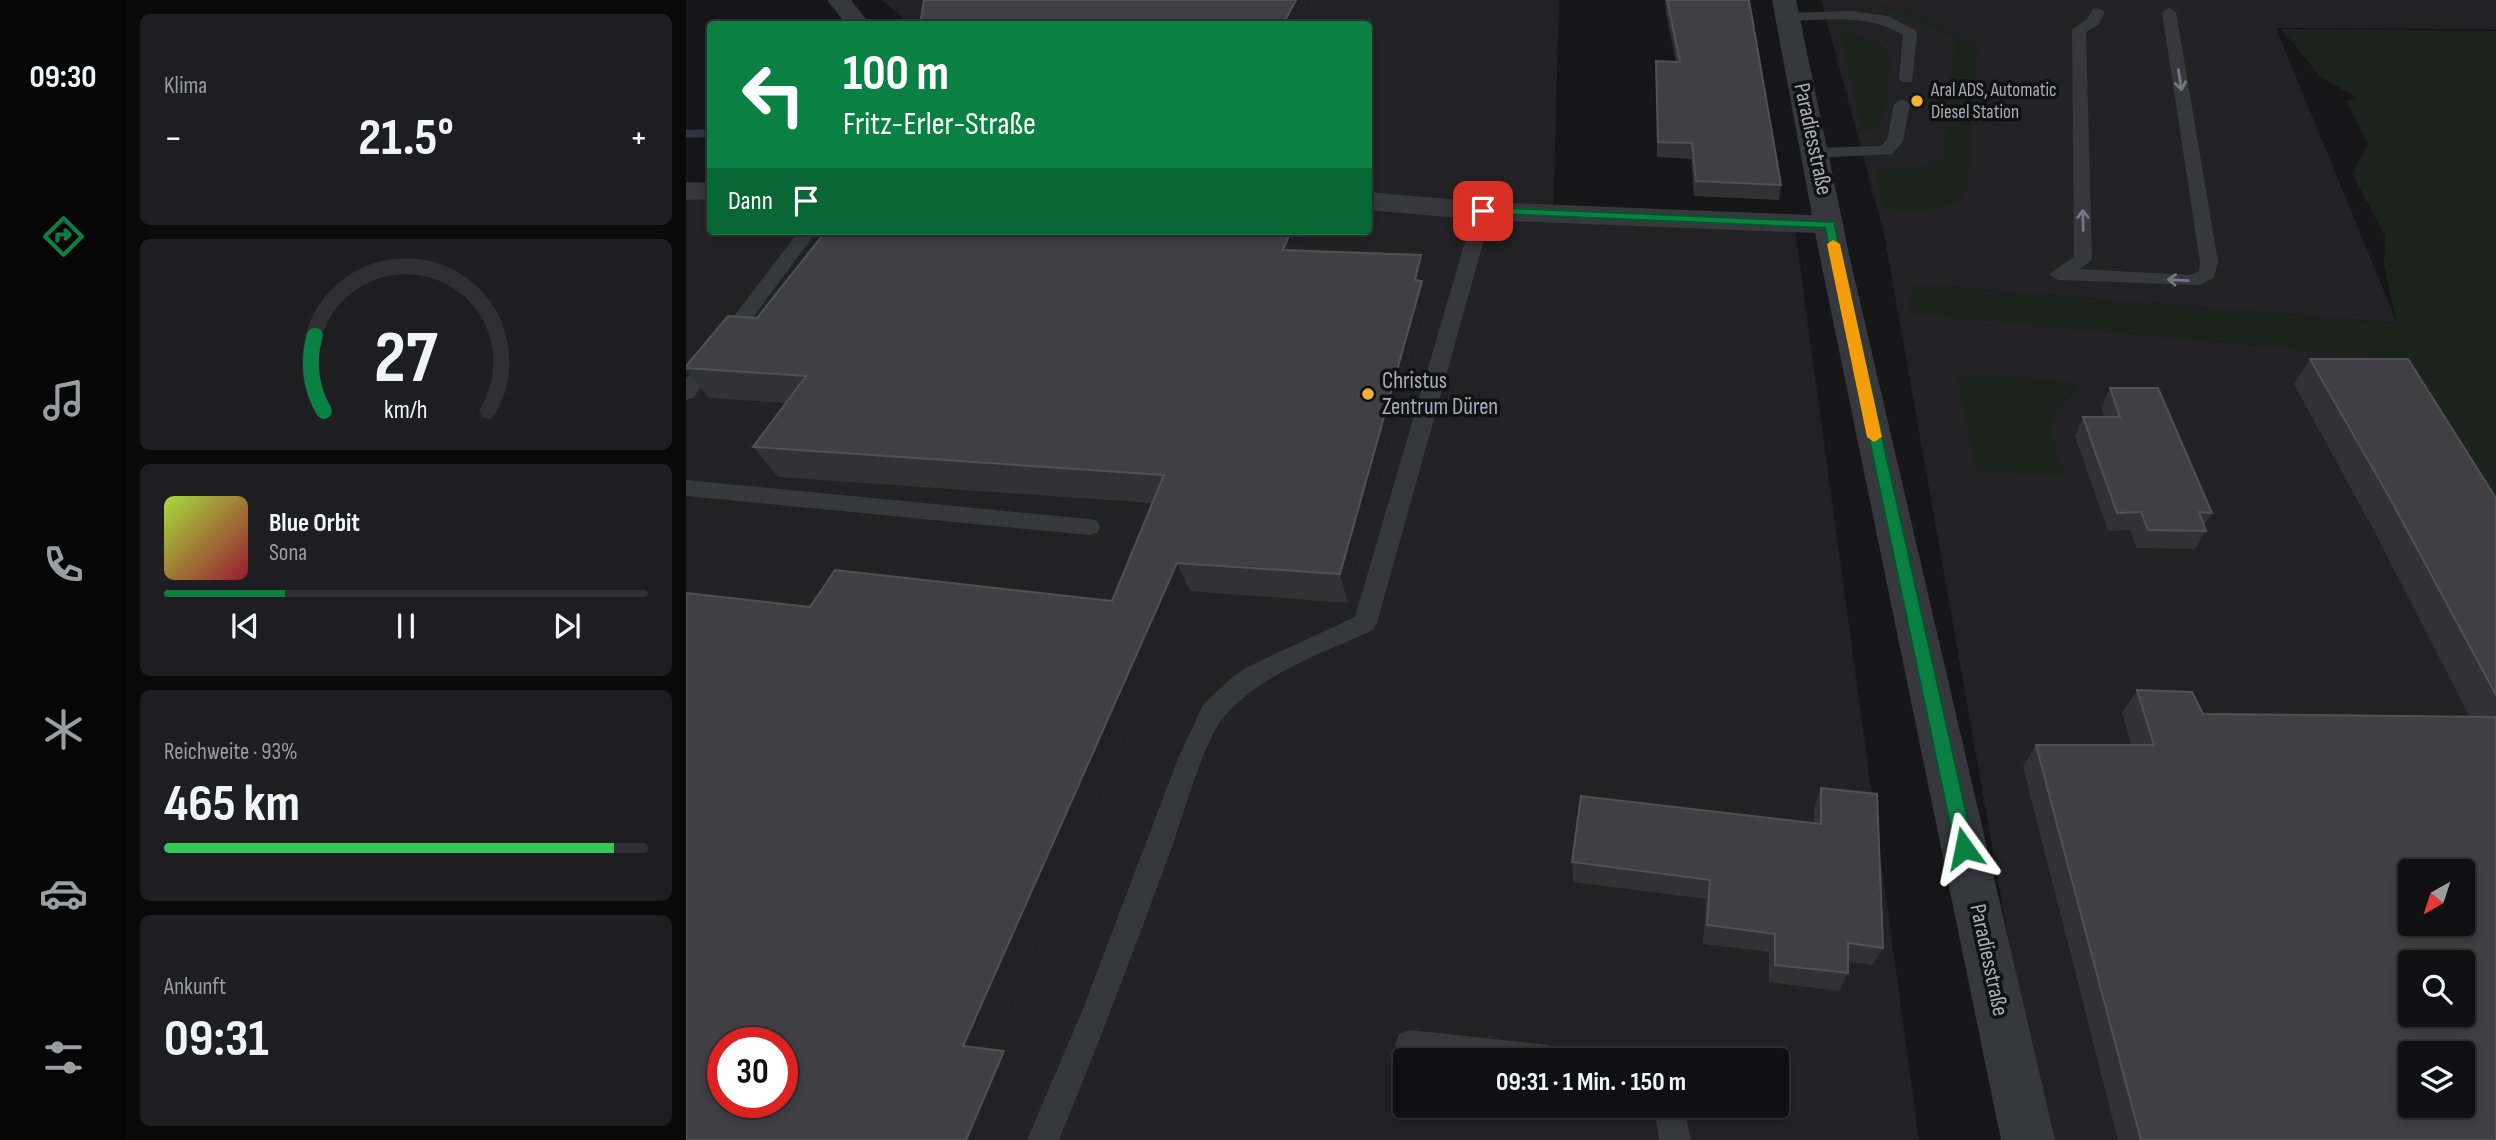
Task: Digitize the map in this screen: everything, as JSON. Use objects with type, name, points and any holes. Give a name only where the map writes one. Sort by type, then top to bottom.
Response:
[{"type":"street","points":[[839,0],[856,21]]},
{"type":"street","name":"Paradiesstraße","points":[[1785,8],[2028,1140]]},
{"type":"street","points":[[686,191],[707,191]]},
{"type":"street","points":[[1372,201],[1483,211],[1830,225]]},
{"type":"lane","points":[[1785,8],[1873,18],[1901,26],[1910,33],[1907,79]]},
{"type":"lane","points":[[2098,12],[2093,22],[2079,30],[2083,260],[2059,274],[2194,281],[2207,274],[2209,262],[2169,12]]},
{"type":"lane","points":[[1815,153],[1891,149],[1902,104]]},
{"type":"lane","points":[[1044,1140],[1097,1012],[1190,761],[1212,713],[1238,687],[1256,674],[1365,623],[1483,211]]},
{"type":"lane","points":[[686,393],[805,235]]},
{"type":"lane","points":[[686,488],[1089,527]]},
{"type":"lane","points":[[1410,1045],[1438,1048]]},
{"type":"lane","points":[[1671,1118],[1675,1140]]},
{"type":"shaded area","points":[[882,0],[1559,0],[1553,220],[1795,230],[1919,1140],[686,1140],[686,196],[707,195],[707,235],[1372,235],[1372,21],[906,21]]},
{"type":"shaded area","points":[[1821,0],[2496,0],[2496,29],[2276,28],[2397,323],[1915,284],[1908,313],[2396,358],[2473,507],[2496,1140],[2044,1140],[1884,233]]},
{"type":"shaded area","points":[[1876,5],[1900,7],[1978,45],[1968,185],[1959,203],[1921,211],[1883,208],[1874,169],[1921,165],[1945,151],[1955,45],[1953,39],[1896,11],[1877,10]]},
{"type":"shaded area","points":[[2281,29],[2496,31],[2496,508],[2473,507],[2396,358],[1907,313],[1914,284],[2397,323],[2384,264],[2385,236],[2352,173],[2368,145],[2346,101],[2357,98],[2321,77]]},
{"type":"shaded area","points":[[1839,30],[1868,38],[1891,57],[1884,121],[1876,130],[1863,134]]},
{"type":"shaded area","points":[[1957,375],[2078,380],[2078,391],[2061,406],[2053,422],[2053,441],[2066,476],[1976,473]]},
{"type":"building","points":[[924,0],[1296,0],[1285,21],[920,21]]},
{"type":"building","points":[[1667,0],[1749,0],[1781,185],[1696,181],[1692,143],[1658,142],[1656,61],[1680,62]]},
{"type":"building","points":[[823,235],[1289,235],[1283,250],[1421,255],[1415,280],[1422,281],[1340,574],[1177,563],[963,1046],[1004,1051],[966,1140],[686,1140],[686,593],[810,607],[835,570],[1112,601],[1164,475],[753,447],[806,376],[686,366],[728,316],[757,318]]},
{"type":"building","points":[[2310,359],[2408,359],[2496,498],[2496,695],[2392,502]]},
{"type":"building","points":[[2110,388],[2158,388],[2212,513],[2199,512],[2206,531],[2148,530],[2141,512],[2117,513],[2083,417],[2120,417]]},
{"type":"building","points":[[2137,690],[2192,692],[2203,714],[2496,717],[2496,1140],[2141,1140],[2036,745],[2154,745]]},
{"type":"building","points":[[1821,788],[1877,794],[1883,948],[1848,943],[1848,973],[1775,965],[1775,934],[1707,925],[1710,880],[1572,862],[1581,796],[1821,824]]},
{"type":"waterway","points":[[686,134],[707,133]]},
{"type":"slow traffic","points":[[1833,244],[1874,437]]},
{"type":"place","name":"Aral ADS, Automatic Diesel Station","points":[[1917,101]]},
{"type":"place","name":"Christus Zentrum Düren","points":[[1368,394]]},
{"type":"route","points":[[1483,211],[1830,225],[1836,263],[1964,848]]}]
